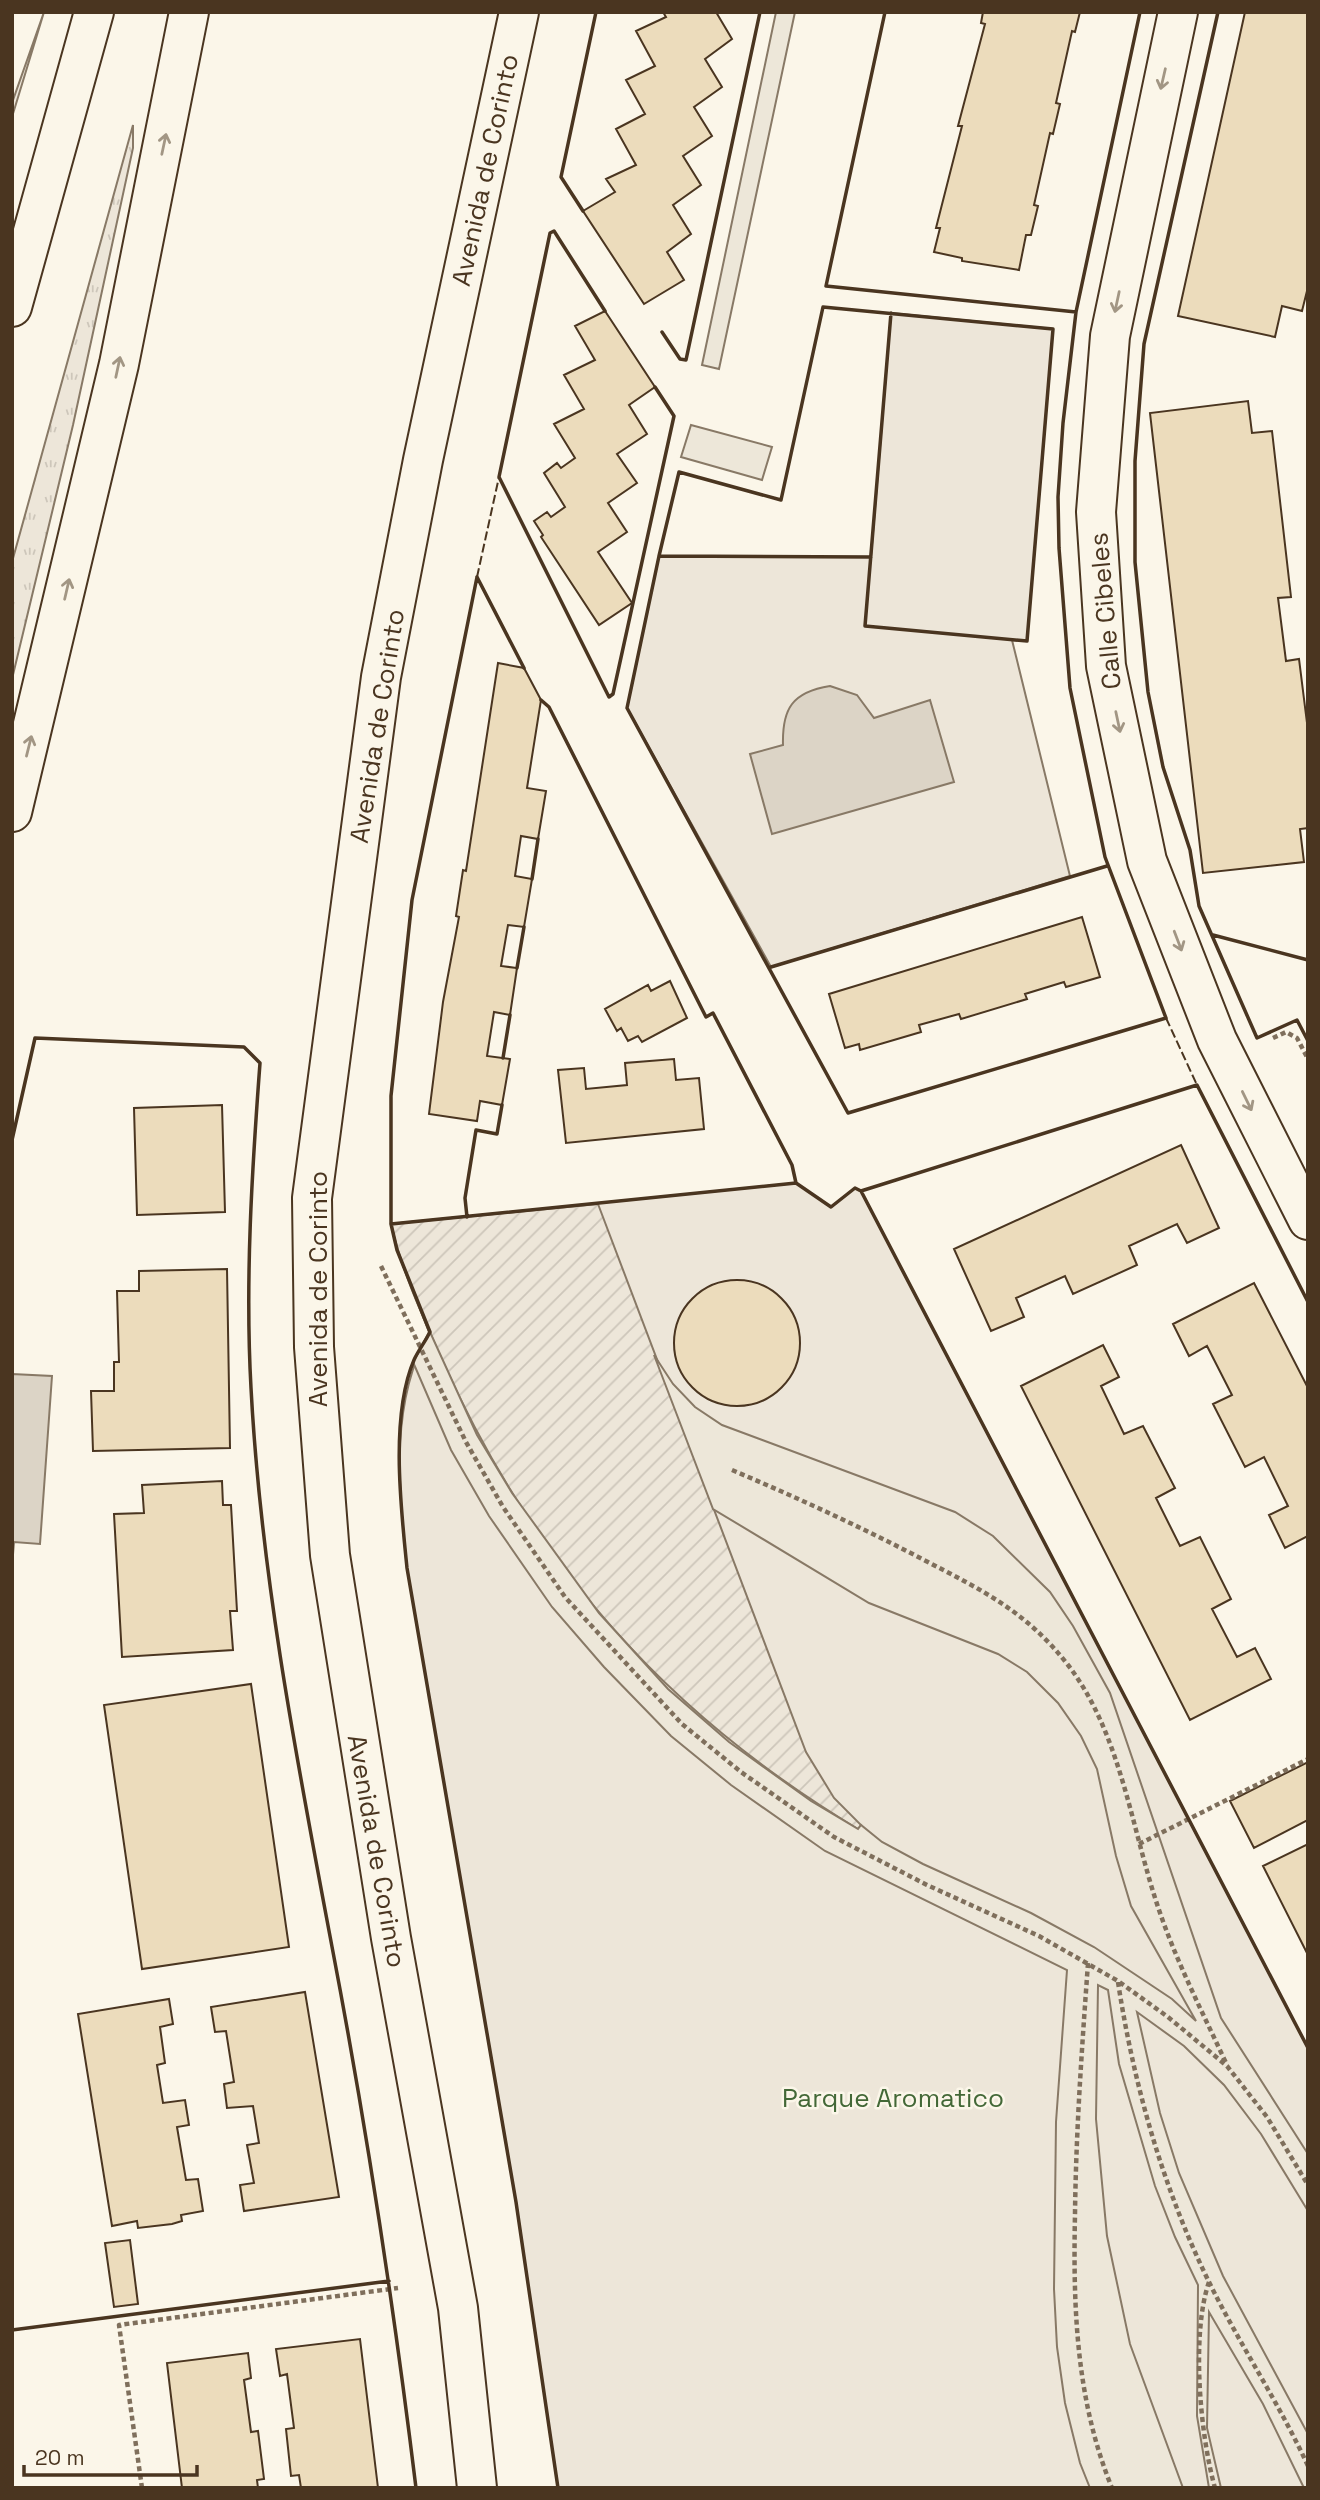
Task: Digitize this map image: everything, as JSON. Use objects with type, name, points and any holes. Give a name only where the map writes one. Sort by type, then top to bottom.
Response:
[{"type":"main road","points":[[12,307],[94,12]]},
{"type":"main road","points":[[12,812],[118,364],[189,12]]},
{"type":"main road","name":"Avenida de Corinto","points":[[477,2488],[458,2308],[391,1938],[330,1555],[314,1347],[313,1198],[381,677],[423,460],[519,12]]},
{"type":"main road","name":"Calle Cibeles","points":[[1178,12],[1110,336],[1096,512],[1105,666],[1147,862],[1217,1040],[1308,1220]]},
{"type":"path","points":[[1266,1041],[1286,1032],[1297,1038],[1308,1059]]},
{"type":"path","points":[[381,1266],[466,1442],[503,1507],[565,1597],[682,1724],[741,1772],[834,1837],[1088,1963],[1168,2017],[1227,2066],[1267,2117],[1308,2185]]},
{"type":"path","points":[[732,1470],[847,1519],[992,1595],[1004,1602],[1043,1637],[1068,1665],[1091,1699],[1111,1748],[1175,1953],[1227,2066]]},
{"type":"path","points":[[1139,1844],[1308,1759]]},
{"type":"path","points":[[1088,1963],[1076,2122],[1074,2288],[1084,2399],[1099,2458],[1112,2488]]},
{"type":"path","points":[[1118,1981],[1129,2050],[1165,2178],[1209,2282],[1308,2466]]},
{"type":"path","points":[[1209,2282],[1203,2298],[1201,2375],[1205,2449],[1215,2488]]},
{"type":"path","points":[[142,2488],[119,2325],[398,2288]]},
{"type":"green space","points":[[44,12],[12,117],[12,103]]},
{"type":"green space","points":[[133,125],[133,148],[73,425],[12,679],[12,562]]},
{"type":"green space","points":[[891,313],[1053,329],[1027,641],[1012,640],[1070,876],[771,967],[627,708],[659,556],[871,557]]},
{"type":"green space","name":"Parque Aromatico","points":[[796,1183],[831,1207],[855,1188],[861,1191],[1308,2048],[1308,2488],[558,2488],[516,2202],[407,1568],[401,1508],[402,1418],[416,1360],[429,1332],[397,1250],[391,1224]]},
{"type":"green space","points":[[598,1204],[806,1752],[834,1798],[861,1825],[858,1829],[789,1785],[667,1685],[613,1629],[564,1569],[520,1505],[479,1436],[421,1311],[407,1277],[391,1224]]},
{"type":"shaded area","points":[[776,12],[795,12],[719,369],[702,365]]},
{"type":"shaded area","points":[[691,425],[772,447],[762,480],[681,457]]},
{"type":"shaded area","points":[[830,686],[857,695],[874,718],[930,700],[954,782],[772,834],[750,754],[783,745],[785,721],[792,704],[806,693]]},
{"type":"shaded area","points":[[430,1332],[477,1435],[512,1493],[599,1613],[668,1689],[729,1742],[811,1801],[858,1829],[861,1825],[882,1842],[923,1864],[1031,1913],[1094,1947],[1172,1999],[1196,2021],[1131,1906],[1116,1856],[1097,1769],[1081,1736],[1058,1703],[1027,1672],[998,1654],[869,1603],[713,1509],[654,1355],[673,1384],[695,1407],[722,1425],[955,1512],[993,1536],[1050,1592],[1073,1626],[1110,1693],[1221,2018],[1308,2154],[1308,2211],[1261,2134],[1224,2085],[1184,2046],[1137,2012],[1160,2113],[1179,2173],[1223,2276],[1308,2434],[1308,2488],[1304,2488],[1263,2404],[1209,2312],[1207,2428],[1221,2488],[1209,2488],[1197,2416],[1198,2285],[1155,2186],[1119,2064],[1108,1990],[1098,1985],[1096,2119],[1107,2236],[1130,2344],[1183,2488],[1090,2488],[1080,2463],[1065,2403],[1057,2347],[1054,2289],[1056,2122],[1067,1970],[825,1851],[731,1785],[671,1736],[604,1667],[552,1607],[489,1516],[451,1450],[413,1362]]},
{"type":"shaded area","points":[[12,1374],[52,1376],[40,1544],[14,1542],[12,1567]]},
{"type":"building","points":[[663,12],[716,12],[732,39],[705,59],[722,87],[694,107],[712,136],[683,156],[701,185],[673,205],[691,234],[667,252],[684,280],[644,304],[583,211],[615,192],[606,179],[636,165],[616,129],[645,114],[626,80],[655,66],[636,31],[666,17]]},
{"type":"building","points":[[983,12],[1080,12],[1075,32],[1072,31],[1056,103],[1060,104],[1053,134],[1050,133],[1034,205],[1038,206],[1031,235],[1026,235],[1019,270],[962,261],[962,258],[934,252],[940,228],[936,228],[962,126],[958,126],[985,24],[981,23]]},
{"type":"building","points":[[1245,12],[1308,12],[1308,287],[1302,311],[1282,306],[1275,337],[1178,316]]},
{"type":"building","points":[[605,311],[655,387],[629,405],[647,434],[617,454],[637,483],[608,503],[627,532],[598,552],[632,603],[599,625],[541,537],[543,535],[534,521],[547,512],[551,517],[565,507],[544,473],[557,463],[561,468],[575,458],[554,424],[584,409],[564,375],[595,360],[575,326]]},
{"type":"building","points":[[1248,401],[1252,433],[1272,431],[1291,597],[1278,598],[1286,661],[1299,659],[1308,731],[1308,828],[1300,829],[1304,862],[1203,873],[1150,413]]},
{"type":"building","points":[[498,663],[524,668],[541,700],[527,788],[546,791],[538,839],[521,836],[515,876],[532,879],[524,927],[508,925],[501,966],[517,968],[510,1015],[494,1012],[487,1056],[510,1059],[502,1105],[480,1101],[477,1121],[429,1114],[443,1002],[459,917],[456,916],[463,870],[466,871]]},
{"type":"building","points":[[1082,917],[1100,977],[1066,987],[1064,982],[1025,994],[1027,999],[961,1019],[959,1014],[919,1025],[921,1032],[860,1050],[859,1044],[845,1048],[829,994]]},
{"type":"building","points":[[670,981],[687,1018],[642,1042],[638,1036],[628,1041],[621,1028],[617,1031],[605,1009],[648,985],[651,991]]},
{"type":"building","points":[[674,1059],[676,1080],[699,1078],[704,1129],[566,1143],[558,1070],[584,1068],[586,1089],[627,1085],[625,1063]]},
{"type":"building","points":[[222,1105],[225,1212],[137,1215],[134,1108]]},
{"type":"building","points":[[1181,1145],[1219,1228],[1187,1243],[1177,1224],[1129,1246],[1137,1265],[1073,1294],[1065,1276],[1016,1298],[1024,1317],[991,1331],[954,1249]]},
{"type":"building","points":[[227,1269],[230,1448],[93,1451],[91,1391],[114,1391],[114,1362],[119,1362],[117,1291],[139,1291],[139,1271]]},
{"type":"building","points":[[737,1280],[761,1285],[781,1299],[795,1319],[800,1343],[795,1367],[781,1387],[761,1401],[737,1406],[713,1401],[693,1387],[679,1367],[674,1343],[679,1319],[693,1299],[713,1285]]},
{"type":"building","points":[[1254,1283],[1308,1388],[1308,1536],[1285,1548],[1269,1515],[1288,1506],[1264,1457],[1245,1467],[1213,1404],[1232,1395],[1207,1346],[1189,1356],[1173,1324]]},
{"type":"building","points":[[1103,1345],[1119,1377],[1101,1386],[1124,1434],[1143,1426],[1175,1488],[1156,1498],[1180,1546],[1200,1537],[1231,1599],[1212,1609],[1237,1657],[1255,1648],[1271,1679],[1190,1720],[1021,1386]]},
{"type":"building","points":[[222,1481],[223,1505],[231,1505],[237,1611],[230,1611],[233,1650],[122,1657],[114,1514],[144,1513],[142,1485]]},
{"type":"building","points":[[251,1684],[289,1947],[142,1969],[104,1705]]},
{"type":"building","points":[[1308,1762],[1308,1820],[1254,1848],[1230,1801]]},
{"type":"building","points":[[1308,1844],[1308,1955],[1263,1866]]},
{"type":"building","points":[[305,1992],[339,2197],[244,2211],[240,2185],[254,2183],[247,2145],[259,2143],[253,2106],[227,2108],[224,2084],[234,2082],[226,2031],[215,2032],[211,2007]]},
{"type":"building","points":[[169,1999],[173,2024],[160,2027],[165,2063],[157,2065],[163,2103],[185,2100],[189,2125],[177,2127],[186,2180],[198,2179],[203,2211],[181,2215],[182,2221],[172,2224],[138,2228],[137,2221],[112,2226],[78,2014]]},
{"type":"building","points":[[130,2240],[138,2304],[114,2307],[105,2243]]},
{"type":"building","points":[[360,2339],[378,2488],[301,2488],[299,2475],[291,2476],[286,2429],[294,2428],[287,2374],[280,2376],[276,2349]]},
{"type":"building","points":[[248,2353],[251,2378],[244,2380],[251,2432],[258,2431],[264,2479],[257,2480],[258,2488],[182,2488],[167,2363]]},
{"type":"fence","points":[[477,577],[499,477]]},
{"type":"fence","points":[[1166,1018],[1197,1085]]},
{"type":"wall","points":[[583,211],[561,177],[596,12]]},
{"type":"wall","points":[[662,332],[680,359],[686,360],[760,12]]},
{"type":"wall","points":[[885,12],[826,286],[1076,312]]},
{"type":"wall","points":[[871,557],[659,556],[627,708],[848,1113],[1166,1018],[1105,857],[1070,688],[1059,548],[1058,497],[1063,423],[1076,312],[1140,12]]},
{"type":"wall","points":[[1218,12],[1144,344],[1135,461],[1135,562],[1148,692],[1163,767],[1190,850],[1199,906],[1257,1038],[1297,1020],[1308,1041]]},
{"type":"wall","points":[[605,311],[554,231],[550,233],[499,477],[609,697],[613,694],[674,416],[655,387]]},
{"type":"wall","points":[[659,556],[679,472],[781,500],[823,307],[1053,329],[1027,641],[865,626],[891,313]]},
{"type":"wall","points":[[477,577],[412,900],[391,1096],[391,1224],[397,1250],[430,1332],[414,1360],[402,1408],[400,1491],[407,1568],[516,2202],[558,2488]]},
{"type":"wall","points":[[477,577],[524,668]]},
{"type":"wall","points":[[541,700],[549,707],[706,1017],[713,1013],[792,1165],[796,1183]]},
{"type":"wall","points":[[532,879],[538,839]]},
{"type":"wall","points":[[771,967],[1107,866]]},
{"type":"wall","points":[[517,968],[524,927]]},
{"type":"wall","points":[[1213,935],[1308,960]]},
{"type":"wall","points":[[503,1058],[510,1015]]},
{"type":"wall","points":[[12,1140],[35,1038],[244,1047],[260,1063],[252,1184],[249,1347],[263,1530],[294,1742],[368,2152],[416,2488]]},
{"type":"wall","points":[[391,1224],[796,1183],[831,1207],[855,1188],[861,1191],[1197,1085],[1308,1302]]},
{"type":"wall","points":[[467,1217],[465,1198],[476,1130],[497,1134],[502,1105]]},
{"type":"wall","points":[[861,1191],[1308,2048]]},
{"type":"wall","points":[[12,2330],[389,2281]]}]
